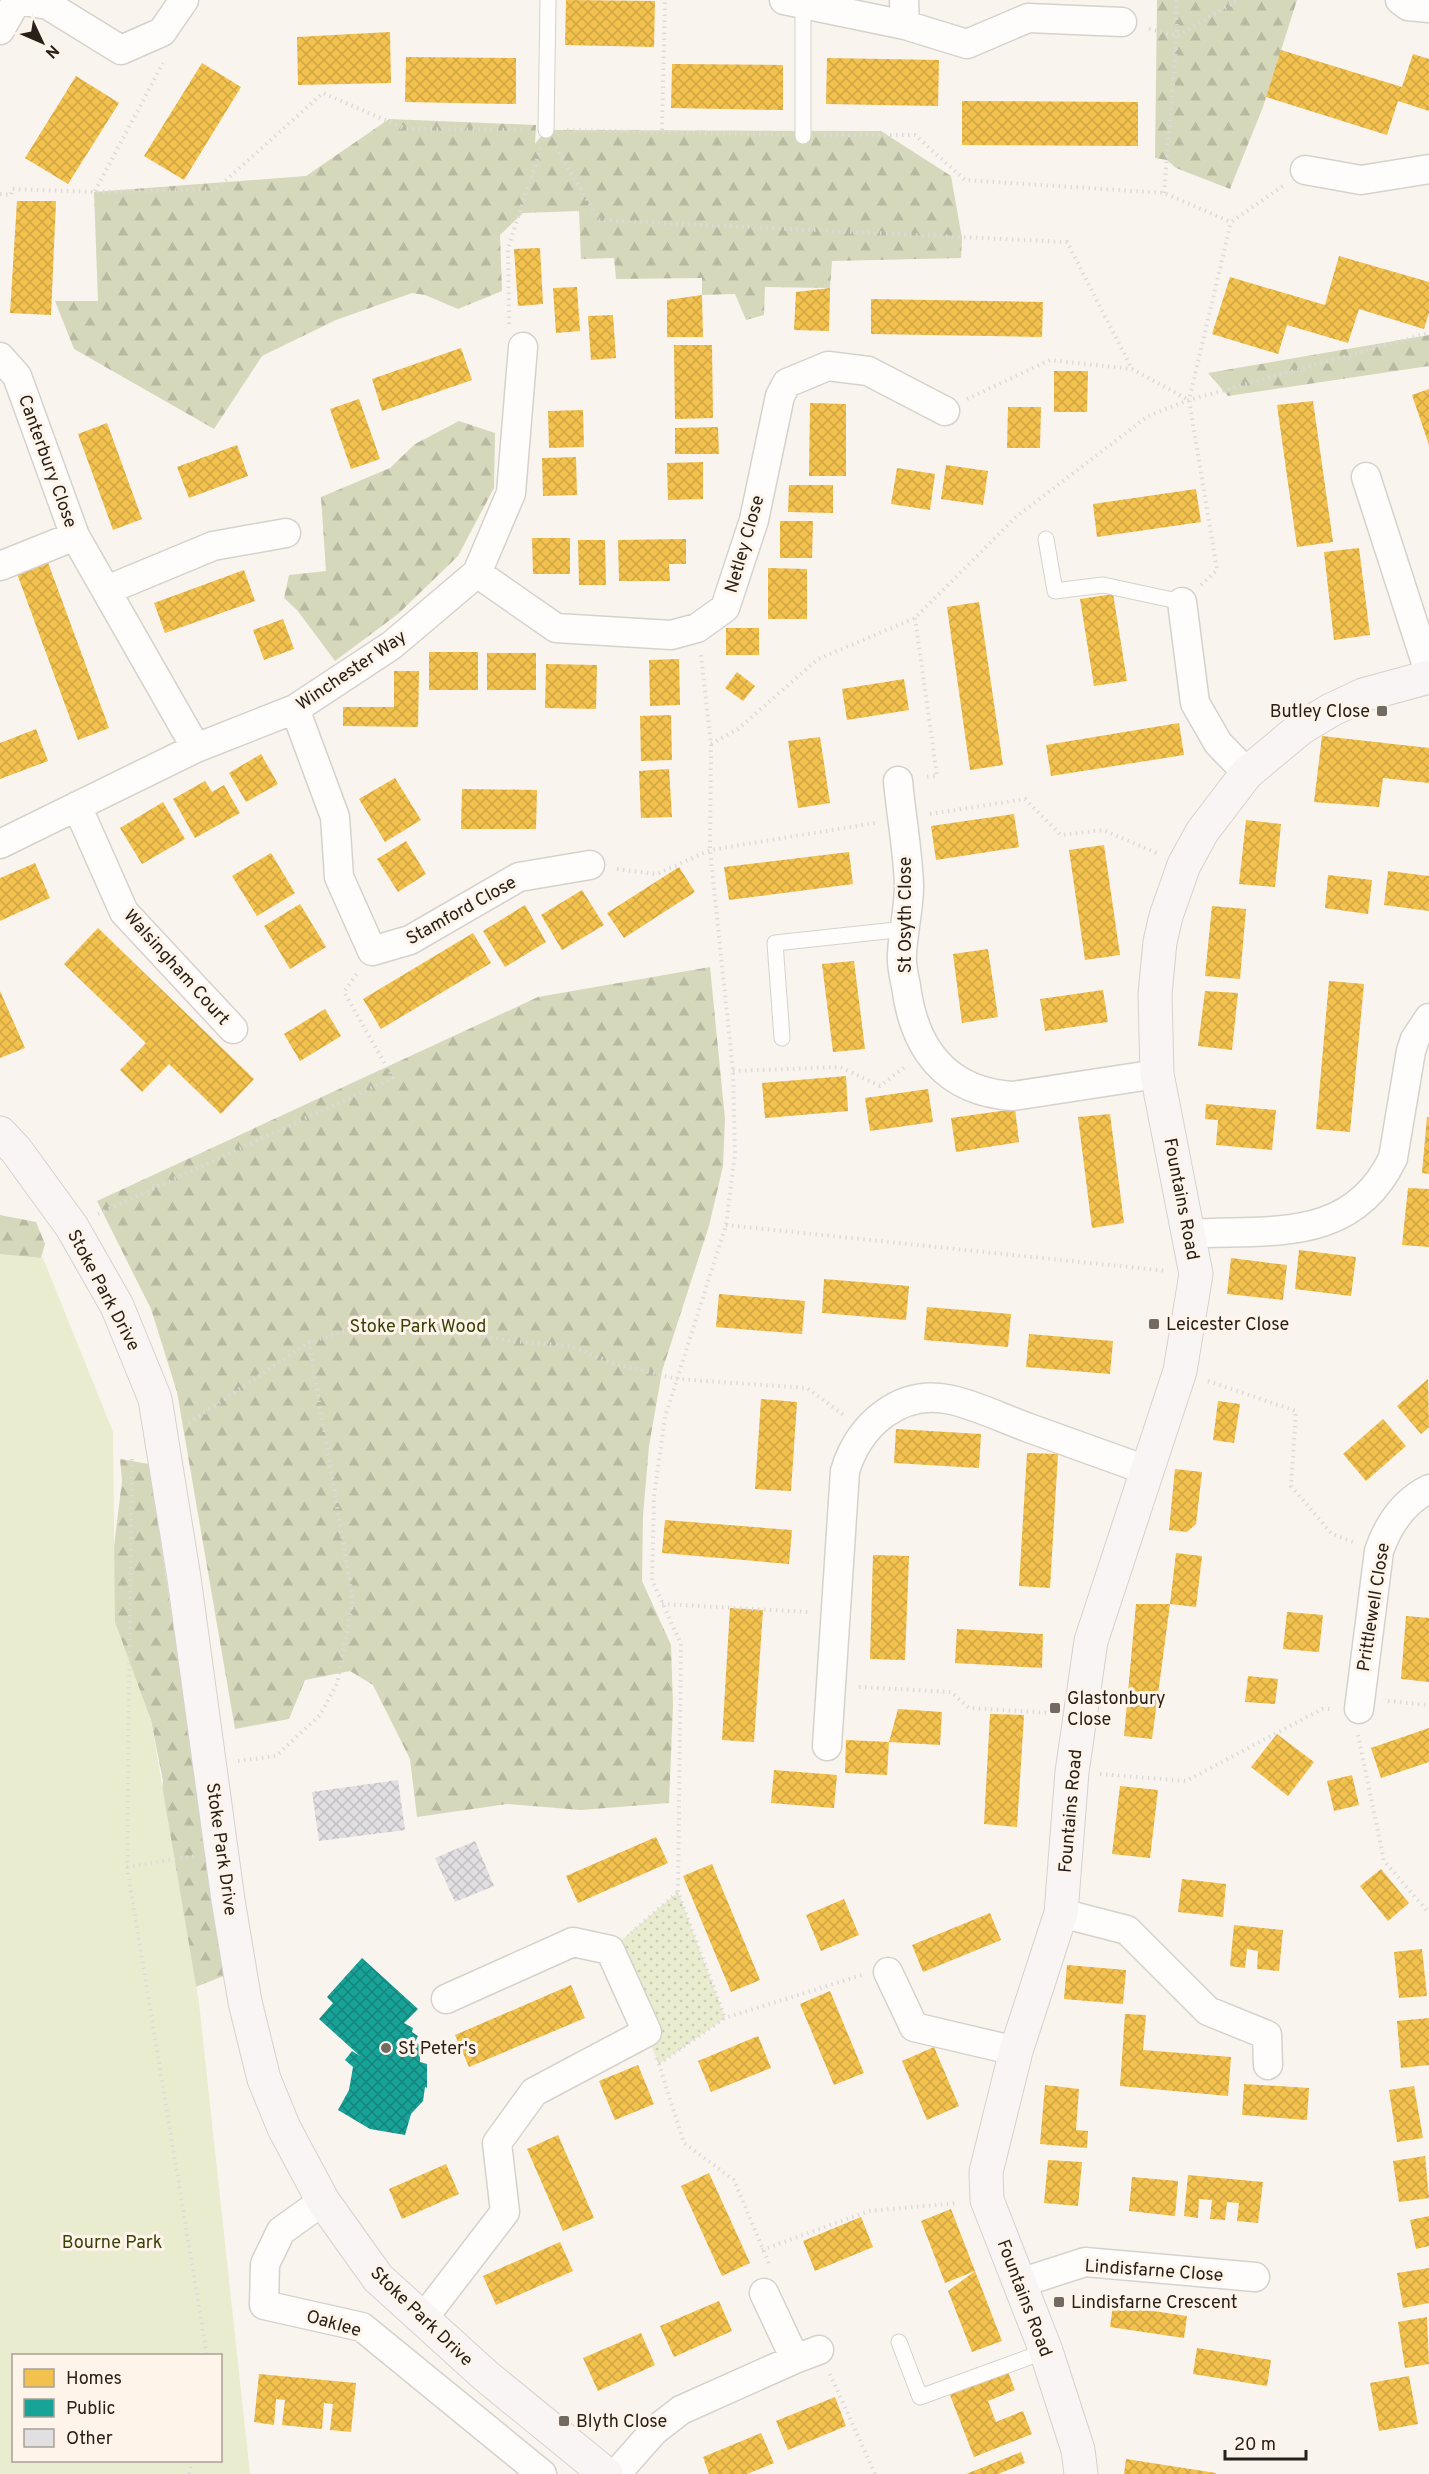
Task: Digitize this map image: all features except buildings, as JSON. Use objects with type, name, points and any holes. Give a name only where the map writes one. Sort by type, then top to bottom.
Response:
[{"type":"street","points":[[0,30],[17,0],[48,5],[121,50],[162,32],[184,0]]},
{"type":"street","points":[[1400,0],[1408,6],[1429,8]]},
{"type":"street","points":[[794,2],[904,13],[967,44],[1028,18],[1122,22]]},
{"type":"street","points":[[1305,170],[1361,180],[1429,169]]},
{"type":"street","name":"Winchester Way","points":[[0,844],[196,748],[295,710],[392,645],[477,573],[510,493],[523,347]]},
{"type":"street","name":"Canterbury Close","points":[[0,357],[17,376],[75,536],[196,748]]},
{"type":"street","name":"Netley Close","points":[[477,573],[556,628],[671,635],[697,628],[725,608],[754,520],[780,396],[787,383],[828,366],[868,371],[945,411]]},
{"type":"street","points":[[1366,477],[1429,672]]},
{"type":"street","points":[[107,590],[213,546],[286,533]]},
{"type":"street","name":"Canterbury Close","points":[[0,566],[75,536]]},
{"type":"street","points":[[1182,602],[1196,703],[1218,743],[1247,773]]},
{"type":"street","name":"Fountains Road","points":[[1081,2474],[1077,2450],[1046,2350],[987,2200],[986,2172],[1016,2051],[1061,1913],[1072,1772],[1091,1641],[1180,1371],[1196,1274],[1157,1074],[1155,994],[1160,942],[1166,916],[1184,865],[1202,832],[1247,773],[1300,728],[1331,710],[1363,695],[1429,676]]},
{"type":"street","points":[[295,710],[335,817],[339,877],[372,951]]},
{"type":"street","name":"St Osyth Close","points":[[898,781],[909,884],[901,956],[909,1014],[926,1050],[937,1064],[957,1080],[980,1091],[1013,1096],[1157,1074]]},
{"type":"street","name":"Walsingham Court","points":[[77,806],[124,912],[233,1029]]},
{"type":"street","name":"Stamford Close","points":[[372,951],[410,940],[519,877],[590,865]]},
{"type":"street","points":[[1190,1234],[1305,1227],[1337,1218],[1365,1199],[1386,1173],[1393,1158],[1411,1051],[1415,1039],[1429,1018]]},
{"type":"street","name":"Stoke Park Drive","points":[[0,1133],[16,1150],[72,1227],[117,1306],[155,1399],[163,1440],[228,1900],[245,2002],[264,2079],[284,2128],[323,2201],[378,2278],[422,2320],[606,2474]]},
{"type":"street","points":[[827,1746],[844,1470],[855,1443],[864,1430],[884,1413],[900,1405],[934,1398],[952,1400],[1146,1470]]},
{"type":"street","name":"Prittlewell Close","points":[[1359,1704],[1379,1551],[1385,1533],[1395,1517],[1419,1494],[1429,1489]]},
{"type":"street","points":[[1061,1913],[1127,1930],[1208,2011],[1267,2035],[1268,2065]]},
{"type":"street","points":[[422,2320],[505,2212],[497,2143],[534,2092],[647,2032],[610,1950],[573,1942],[446,1999]]},
{"type":"street","points":[[888,1972],[914,2027],[1016,2051]]},
{"type":"street","name":"Oaklee","points":[[323,2201],[281,2231],[265,2264],[264,2305],[362,2327],[527,2469]]},
{"type":"street","name":"Lindisfarne Close","points":[[1020,2283],[1085,2262],[1256,2277]]},
{"type":"street","points":[[616,2474],[654,2431],[681,2410],[807,2354],[767,2281]]},
{"type":"lane","points":[[546,130],[548,0]]},
{"type":"lane","points":[[794,2],[803,136]]},
{"type":"lane","points":[[1046,538],[1055,591],[1103,585],[1182,602]]},
{"type":"lane","points":[[782,1038],[775,944],[905,929]]},
{"type":"lane","points":[[899,2342],[920,2397],[1046,2350]]},
{"type":"path","points":[[662,130],[665,0]]},
{"type":"path","points":[[1164,193],[1177,36],[1176,0]]},
{"type":"path","points":[[1122,22],[1177,36],[1238,0]]},
{"type":"path","points":[[94,192],[163,63],[157,34]]},
{"type":"path","points":[[0,194],[11,195],[12,189],[94,192],[216,189],[323,93],[406,129],[662,130],[803,136],[915,135],[965,180],[1164,193],[1231,222]]},
{"type":"path","points":[[523,347],[509,329],[508,248],[546,130]]},
{"type":"path","points":[[546,130],[599,219],[1067,242],[1132,369]]},
{"type":"path","points":[[1182,602],[1217,570],[1189,400],[1231,222],[1305,170]]},
{"type":"path","points":[[711,744],[738,729],[818,659],[915,618],[1016,517],[1148,416],[1189,400],[1429,333]]},
{"type":"path","points":[[945,411],[1050,360],[1132,369],[1189,400]]},
{"type":"path","points":[[898,781],[937,776],[915,618]]},
{"type":"path","points":[[697,628],[711,744],[710,850],[733,1071],[735,1154],[726,1225],[665,1417],[654,1496],[652,1580],[681,1644],[678,1892],[725,2018]]},
{"type":"path","points":[[72,1227],[123,1201],[393,1078],[344,992],[372,951]]},
{"type":"path","points":[[733,1071],[840,1067],[880,1086],[926,1050]]},
{"type":"path","points":[[726,1225],[1196,1274]]},
{"type":"path","points":[[163,1440],[309,1342],[359,1327],[411,1322],[467,1330],[510,1341],[572,1346],[612,1363],[677,1379],[807,1388],[864,1430]]},
{"type":"path","points":[[210,1764],[276,1756],[320,1714],[337,1684],[353,1601],[309,1342]]},
{"type":"path","points":[[1180,1371],[1296,1411],[1291,1486],[1332,1534],[1379,1551]]},
{"type":"path","points":[[132,1459],[127,1868],[207,2354]]},
{"type":"path","points":[[662,1604],[835,1613]]},
{"type":"path","points":[[831,1685],[951,1692],[969,1708],[1079,1714]]},
{"type":"path","points":[[1072,1772],[1186,1781],[1322,1709],[1359,1704],[1429,1705]]},
{"type":"path","points":[[1359,1704],[1358,1743],[1384,1861],[1429,1913]]},
{"type":"path","points":[[127,1868],[222,1851]]},
{"type":"path","points":[[610,1950],[678,1892]]},
{"type":"path","points":[[659,2064],[725,2018],[852,1976],[888,1972]]},
{"type":"path","points":[[647,2032],[684,2143],[734,2180],[762,2250],[767,2281]]},
{"type":"path","points":[[762,2250],[869,2211],[987,2200]]},
{"type":"path","points":[[807,2354],[874,2474]]},
{"type":"green space","points":[[1157,0],[1297,0],[1263,107],[1230,189],[1176,168],[1167,160],[1155,158]]},
{"type":"green space","points":[[389,119],[536,125],[535,144],[546,130],[881,131],[951,176],[962,238],[961,258],[832,261],[830,288],[765,287],[764,315],[746,320],[735,294],[702,295],[702,278],[616,279],[614,258],[581,259],[579,211],[523,213],[500,235],[502,291],[458,309],[425,295],[412,293],[336,320],[262,356],[214,429],[74,349],[55,301],[98,301],[94,192],[306,176]]},
{"type":"green space","points":[[1429,335],[1429,366],[1228,396],[1208,373]]},
{"type":"green space","points":[[459,421],[495,433],[494,488],[458,556],[398,614],[335,661],[297,610],[284,598],[289,575],[326,571],[321,497],[390,468],[415,444]]},
{"type":"green space","name":"Stoke Park Wood","points":[[710,967],[725,1119],[723,1166],[709,1226],[662,1371],[649,1446],[643,1516],[642,1581],[671,1645],[673,1706],[669,1803],[581,1810],[507,1804],[417,1817],[410,1759],[373,1685],[350,1671],[305,1680],[289,1719],[235,1729],[177,1392],[151,1309],[97,1201],[538,997]]},
{"type":"green space","points":[[0,1215],[36,1222],[45,1244],[41,1258],[0,1257]]},
{"type":"green space","name":"Bourne Park","points":[[0,1254],[43,1258],[113,1432],[115,1622],[151,1720],[199,2003],[250,2474],[0,2474]]},
{"type":"green space","points":[[120,1459],[149,1464],[226,1975],[193,1988],[154,1857],[163,1781],[151,1720],[118,1648],[112,1604],[113,1555],[122,1481]]},
{"type":"green space","points":[[678,1892],[725,2018],[659,2064],[610,1950]]},
{"type":"place","name":"Butley Close","points":[[1382,711]]},
{"type":"place","name":"Leicester Close","points":[[1154,1324]]},
{"type":"place","name":"Glastonbury Close","points":[[1055,1708]]},
{"type":"place","name":"St Peter's","points":[[386,2048]]},
{"type":"place","name":"Lindisfarne Crescent","points":[[1059,2302]]},
{"type":"place","name":"Blyth Close","points":[[564,2421]]}]
